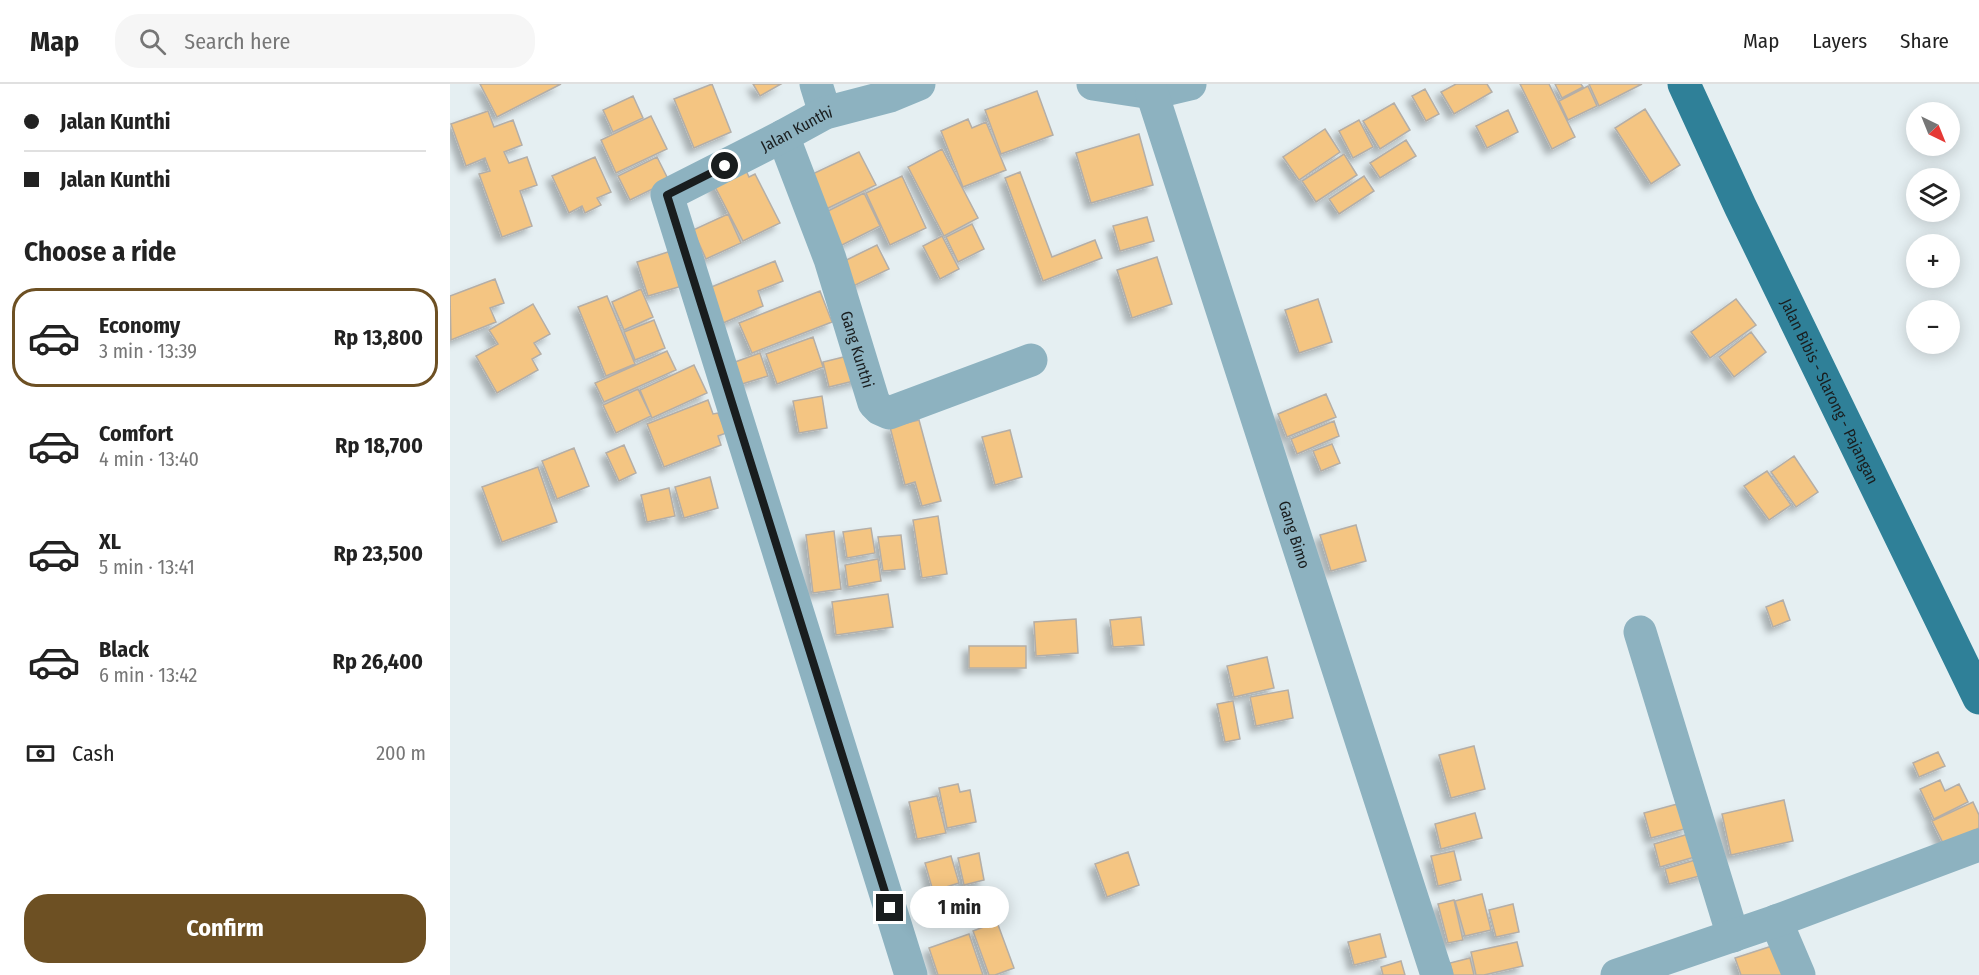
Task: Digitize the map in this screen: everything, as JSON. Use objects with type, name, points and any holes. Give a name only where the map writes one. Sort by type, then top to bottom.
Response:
[{"type":"main road","name":"Jalan Bibis - Slarong - Pajangan","points":[[1684,84],[1745,216],[1979,698]]},
{"type":"street","name":"Jalan Kunthi","points":[[911,975],[667,195],[783,136],[821,98],[890,96],[919,84]]},
{"type":"street","points":[[1093,84],[1152,93],[1190,84]]},
{"type":"street","name":"Gang Bimo","points":[[1152,93],[1437,975]]},
{"type":"street","name":"Gang Kunthi","points":[[783,136],[830,259],[874,403],[880,409],[889,413],[1031,360]]},
{"type":"street","points":[[1640,632],[1733,936]]},
{"type":"street","points":[[1617,975],[1776,921],[1979,845]]},
{"type":"street","points":[[1776,921],[1799,975]]},
{"type":"building","points":[[480,84],[561,84],[497,117]]},
{"type":"building","points":[[712,84],[731,132],[694,148],[674,99]]},
{"type":"building","points":[[753,84],[781,84],[760,96]]},
{"type":"building","points":[[1456,84],[1487,84],[1492,92],[1454,114],[1441,92]]},
{"type":"building","points":[[1520,84],[1549,84],[1575,137],[1552,149]]},
{"type":"building","points":[[1555,84],[1581,84],[1583,87],[1562,98]]},
{"type":"building","points":[[1589,84],[1642,84],[1599,106]]},
{"type":"building","points":[[1588,86],[1597,106],[1568,120],[1559,101]]},
{"type":"building","points":[[1425,89],[1439,114],[1426,121],[1412,96]]},
{"type":"building","points":[[1037,91],[1053,135],[1001,154],[985,110]]},
{"type":"building","points":[[633,96],[643,118],[613,132],[603,110]]},
{"type":"building","points":[[1394,103],[1410,130],[1380,149],[1363,121]]},
{"type":"building","points":[[1645,109],[1680,165],[1651,184],[1615,128]]},
{"type":"building","points":[[1508,110],[1518,132],[1487,148],[1476,126]]},
{"type":"building","points":[[488,111],[494,127],[513,120],[522,145],[504,152],[509,163],[527,157],[537,185],[520,191],[532,226],[502,237],[479,174],[490,171],[485,158],[466,166],[451,124]]},
{"type":"building","points":[[651,116],[667,149],[616,173],[601,140]]},
{"type":"building","points":[[968,119],[972,128],[986,122],[1006,170],[963,187],[941,131]]},
{"type":"building","points":[[1359,120],[1373,147],[1353,158],[1339,131]]},
{"type":"building","points":[[1325,129],[1340,152],[1299,180],[1283,157]]},
{"type":"building","points":[[1139,134],[1153,185],[1091,203],[1076,153]]},
{"type":"building","points":[[1406,140],[1416,156],[1380,178],[1370,163]]},
{"type":"building","points":[[942,149],[978,218],[944,236],[908,167]]},
{"type":"building","points":[[859,152],[876,185],[820,212],[804,178]]},
{"type":"building","points":[[1344,154],[1357,175],[1316,202],[1302,181]]},
{"type":"building","points":[[595,157],[611,192],[597,198],[601,205],[585,213],[582,206],[569,213],[552,176]]},
{"type":"building","points":[[657,157],[669,181],[630,200],[618,176]]},
{"type":"building","points":[[743,164],[749,177],[755,174],[780,223],[743,241],[711,179]]},
{"type":"building","points":[[1020,172],[1052,257],[1095,240],[1102,258],[1043,281],[1005,178]]},
{"type":"building","points":[[902,176],[926,228],[890,245],[866,193]]},
{"type":"building","points":[[1364,176],[1374,191],[1339,214],[1329,199]]},
{"type":"building","points":[[864,193],[880,226],[836,248],[820,215]]},
{"type":"building","points":[[728,214],[741,243],[706,259],[693,230]]},
{"type":"building","points":[[1147,217],[1154,241],[1120,251],[1113,226]]},
{"type":"building","points":[[972,224],[984,249],[958,262],[946,237]]},
{"type":"building","points":[[942,236],[959,269],[940,279],[923,246]]},
{"type":"building","points":[[877,245],[889,269],[845,290],[834,266]]},
{"type":"building","points":[[671,251],[682,286],[648,296],[637,262]]},
{"type":"building","points":[[1157,257],[1172,304],[1132,318],[1117,270]]},
{"type":"building","points":[[775,261],[783,281],[758,291],[763,306],[723,323],[709,288]]},
{"type":"building","points":[[495,279],[504,303],[490,308],[496,322],[451,340],[450,296]]},
{"type":"building","points":[[641,289],[653,317],[624,330],[612,302]]},
{"type":"building","points":[[820,291],[832,322],[752,353],[739,323]]},
{"type":"building","points":[[607,296],[635,364],[606,376],[578,307]]},
{"type":"building","points":[[1318,299],[1332,342],[1299,353],[1285,310]]},
{"type":"building","points":[[1736,299],[1756,325],[1710,358],[1691,332]]},
{"type":"building","points":[[533,304],[550,334],[534,343],[541,354],[532,359],[538,370],[497,393],[476,356],[498,344],[489,330]]},
{"type":"building","points":[[654,320],[665,348],[635,360],[624,332]]},
{"type":"building","points":[[1751,332],[1766,352],[1734,377],[1719,357]]},
{"type":"building","points":[[813,337],[823,367],[777,384],[766,354]]},
{"type":"building","points":[[667,351],[676,370],[604,402],[595,383]]},
{"type":"building","points":[[760,353],[768,376],[742,384],[735,362]]},
{"type":"building","points":[[856,354],[862,379],[829,387],[823,362]]},
{"type":"building","points":[[694,365],[707,393],[652,418],[640,390]]},
{"type":"building","points":[[638,389],[651,416],[616,433],[603,405]]},
{"type":"building","points":[[1326,394],[1336,417],[1287,437],[1278,414]]},
{"type":"building","points":[[822,396],[827,428],[799,433],[793,401]]},
{"type":"building","points":[[708,400],[713,414],[718,413],[726,433],[718,436],[721,445],[664,467],[647,424]]},
{"type":"building","points":[[919,420],[941,501],[922,506],[915,482],[905,485],[890,427]]},
{"type":"building","points":[[1334,421],[1339,436],[1297,454],[1291,439]]},
{"type":"building","points":[[1010,430],[1022,477],[995,485],[982,437]]},
{"type":"building","points":[[1332,444],[1340,463],[1321,471],[1313,451]]},
{"type":"building","points":[[624,445],[636,473],[619,481],[606,453]]},
{"type":"building","points":[[574,448],[589,486],[557,499],[542,461]]},
{"type":"building","points":[[1794,456],[1818,492],[1796,507],[1771,472]]},
{"type":"building","points":[[538,467],[557,522],[502,542],[482,487]]},
{"type":"building","points":[[1767,471],[1791,505],[1769,520],[1744,486]]},
{"type":"building","points":[[710,477],[718,508],[684,518],[675,487]]},
{"type":"building","points":[[669,488],[675,516],[647,522],[641,495]]},
{"type":"building","points":[[938,516],[947,574],[922,578],[913,520]]},
{"type":"building","points":[[1356,525],[1366,561],[1331,571],[1320,535]]},
{"type":"building","points":[[871,528],[875,553],[847,558],[843,532]]},
{"type":"building","points":[[834,531],[841,589],[813,593],[806,535]]},
{"type":"building","points":[[901,535],[905,569],[883,571],[878,537]]},
{"type":"building","points":[[878,559],[881,581],[848,587],[845,565]]},
{"type":"building","points":[[888,594],[893,627],[836,635],[832,602]]},
{"type":"building","points":[[1783,600],[1790,620],[1773,627],[1766,607]]},
{"type":"building","points":[[1141,617],[1144,645],[1113,647],[1110,620]]},
{"type":"building","points":[[1076,619],[1078,653],[1036,656],[1034,622]]},
{"type":"building","points":[[969,646],[1026,646],[1026,668],[969,668]]},
{"type":"building","points":[[1267,657],[1274,688],[1234,697],[1227,666]]},
{"type":"building","points":[[1288,690],[1293,718],[1256,726],[1250,697]]},
{"type":"building","points":[[1233,701],[1240,739],[1225,742],[1217,704]]},
{"type":"building","points":[[1474,746],[1485,789],[1451,798],[1439,755]]},
{"type":"building","points":[[1938,752],[1945,766],[1919,777],[1913,763]]},
{"type":"building","points":[[1940,780],[1945,791],[1959,784],[1968,802],[1934,819],[1920,789]]},
{"type":"building","points":[[958,784],[960,792],[970,790],[976,822],[947,828],[939,788]]},
{"type":"building","points":[[937,796],[946,833],[917,839],[909,802]]},
{"type":"building","points":[[1784,800],[1793,841],[1731,855],[1722,814]]},
{"type":"building","points":[[1973,802],[1979,815],[1979,828],[1944,845],[1932,821]]},
{"type":"building","points":[[1681,803],[1688,828],[1651,838],[1644,813]]},
{"type":"building","points":[[1475,813],[1482,838],[1441,849],[1435,824]]},
{"type":"building","points":[[1692,833],[1698,856],[1660,867],[1654,844]]},
{"type":"building","points":[[1454,851],[1461,880],[1438,886],[1431,856]]},
{"type":"building","points":[[1128,852],[1139,885],[1107,897],[1095,864]]},
{"type":"building","points":[[979,853],[984,880],[964,885],[958,858]]},
{"type":"building","points":[[951,856],[959,883],[933,891],[925,863]]},
{"type":"building","points":[[1702,858],[1707,874],[1669,884],[1665,869]]},
{"type":"building","points":[[1482,894],[1491,930],[1465,936],[1455,901]]},
{"type":"building","points":[[1454,900],[1463,940],[1448,943],[1438,904]]},
{"type":"building","points":[[1513,904],[1519,932],[1496,937],[1489,910]]},
{"type":"building","points":[[997,922],[1014,968],[989,975],[973,931]]},
{"type":"building","points":[[969,934],[983,975],[938,975],[929,948]]},
{"type":"building","points":[[1380,934],[1386,957],[1354,965],[1348,942]]},
{"type":"building","points":[[1517,942],[1523,966],[1476,975],[1471,952]]},
{"type":"building","points":[[1775,945],[1785,975],[1741,975],[1735,958]]},
{"type":"building","points":[[1470,958],[1474,975],[1453,975],[1450,963]]},
{"type":"building","points":[[1401,961],[1405,975],[1383,975],[1381,967]]},
{"type":"route","points":[[725,166],[667,195],[890,908]]}]
